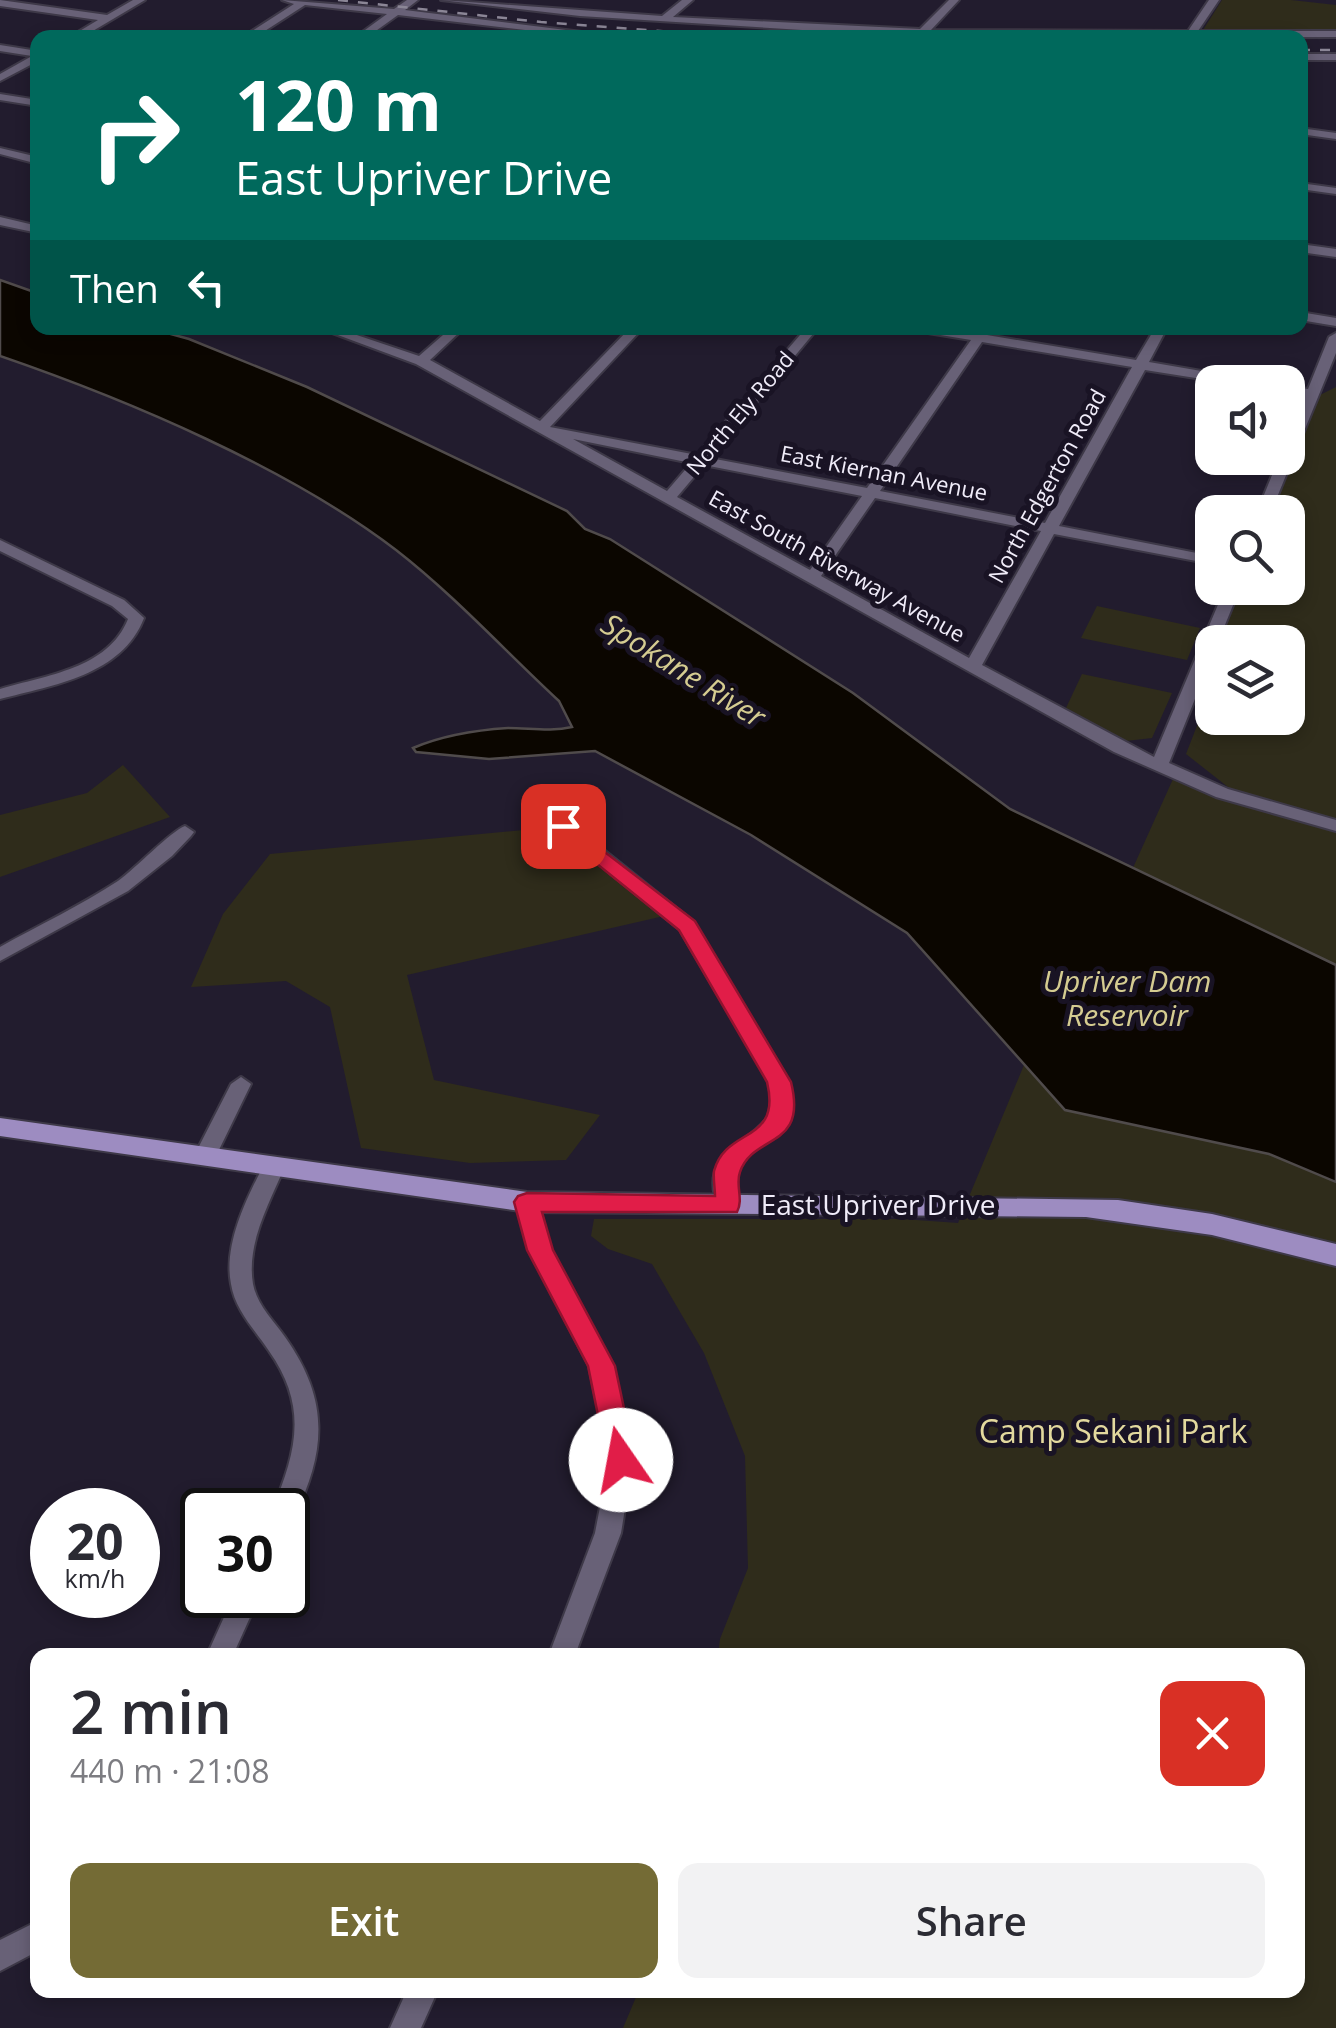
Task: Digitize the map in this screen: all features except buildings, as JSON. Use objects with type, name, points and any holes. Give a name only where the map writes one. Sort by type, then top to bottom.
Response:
[{"type":"main road","name":"East Upriver Drive","points":[[0,1127],[527,1202],[1012,1205],[1158,1212],[1239,1227],[1336,1255]]},
{"type":"street","points":[[87,30],[140,0]]},
{"type":"street","points":[[287,0],[551,30]]},
{"type":"street","points":[[371,30],[413,0]]},
{"type":"street","points":[[446,0],[664,19],[883,30]]},
{"type":"street","points":[[664,19],[688,0]]},
{"type":"street","points":[[925,30],[954,0]]},
{"type":"street","points":[[1193,30],[1214,0]]},
{"type":"street","points":[[0,2],[108,18]]},
{"type":"street","points":[[259,30],[303,2]]},
{"type":"street","points":[[509,30],[514,26]]},
{"type":"street","points":[[1308,34],[1336,34]]},
{"type":"street","points":[[0,48],[30,54]]},
{"type":"street","points":[[1308,57],[1336,57]]},
{"type":"street","points":[[0,78],[30,61]]},
{"type":"street","points":[[0,97],[30,102]]},
{"type":"street","points":[[1308,132],[1336,136]]},
{"type":"street","points":[[0,151],[30,159]]},
{"type":"street","points":[[1308,187],[1336,192]]},
{"type":"street","points":[[0,221],[30,228]]},
{"type":"street","points":[[1308,249],[1336,253]]},
{"type":"street","points":[[1308,317],[1336,322]]},
{"type":"street","name":"East South Riverway Avenue","points":[[345,335],[421,361],[1159,766],[1222,793],[1336,826]]},
{"type":"street","points":[[421,361],[450,335]]},
{"type":"street","points":[[544,429],[631,335]]},
{"type":"street","name":"North Ely Road","points":[[668,499],[806,335]]},
{"type":"street","points":[[812,578],[980,335]]},
{"type":"street","points":[[996,335],[1195,374]]},
{"type":"street","name":"North Edgerton Road","points":[[973,666],[1157,335]]},
{"type":"street","points":[[1305,411],[1336,337]]},
{"type":"street","points":[[1305,393],[1312,394]]},
{"type":"street","name":"East Kiernan Avenue","points":[[544,429],[1195,557]]},
{"type":"street","points":[[0,545],[118,604],[136,618],[133,634],[120,649],[99,661],[0,694]]},
{"type":"street","points":[[1159,766],[1226,605]]},
{"type":"street","points":[[563,826],[687,926],[779,1082],[784,1104],[776,1128],[740,1153],[727,1172],[728,1205]]},
{"type":"street","points":[[0,955],[113,892],[164,856],[185,832]]},
{"type":"street","points":[[206,1156],[241,1084]]},
{"type":"street","points":[[274,1166],[242,1252],[242,1285],[260,1321],[305,1390],[310,1432],[292,1488]]},
{"type":"street","points":[[527,1202],[540,1250],[602,1366],[621,1460],[608,1533],[565,1648]]},
{"type":"street","points":[[223,1648],[237,1618]]},
{"type":"street","points":[[0,1956],[30,1939]]},
{"type":"street","points":[[405,2028],[419,1998]]},
{"type":"green space","points":[[1222,0],[1291,0],[1336,5],[1336,31],[1203,30]]},
{"type":"green space","points":[[1336,387],[1336,821],[1233,791],[1186,754],[1195,731],[1195,735],[1305,735],[1305,625],[1225,625],[1234,605],[1305,605],[1305,495],[1279,495],[1287,475],[1305,475],[1305,432],[1320,395]]},
{"type":"green space","points":[[1097,606],[1195,627],[1195,640],[1187,660],[1081,638]]},
{"type":"green space","points":[[1082,674],[1172,693],[1152,738],[1126,741],[1066,708]]},
{"type":"green space","points":[[123,765],[170,817],[0,877],[0,815],[87,793]]},
{"type":"green space","points":[[1173,779],[1224,799],[1336,830],[1336,965],[1132,870]]},
{"type":"green space","points":[[555,827],[664,916],[407,975],[434,1080],[600,1115],[566,1160],[470,1163],[361,1148],[330,1007],[286,981],[191,987],[223,914],[270,854]]},
{"type":"green space","name":"Camp Sekani Park","points":[[1024,1065],[1066,1110],[1269,1154],[1336,1182],[1336,2028],[623,2028],[636,1998],[1305,1998],[1305,1648],[719,1648],[748,1568],[745,1456],[704,1353],[652,1264],[608,1249],[591,1236],[594,1219],[902,1219],[958,1223]]},
{"type":"water","name":"Upriver Dam Reservoir","points":[[0,280],[30,291],[30,335],[174,335],[307,387],[567,511],[585,529],[610,539],[853,693],[1010,809],[1336,965],[1336,1182],[1269,1154],[1065,1110],[907,933],[751,835],[595,751],[489,759],[416,752],[413,748],[472,732],[572,727],[559,701],[459,604],[354,520],[206,439],[101,393],[0,356]]},
{"type":"railway","points":[[338,0],[646,30]]},
{"type":"railway","points":[[1308,50],[1336,50]]},
{"type":"route","points":[[563,826],[687,926],[779,1082],[784,1104],[776,1128],[740,1153],[727,1172],[728,1205],[527,1202],[540,1250],[602,1366],[621,1460]]},
{"type":"water label","name":"Spokane River","points":[[683,671]]}]
